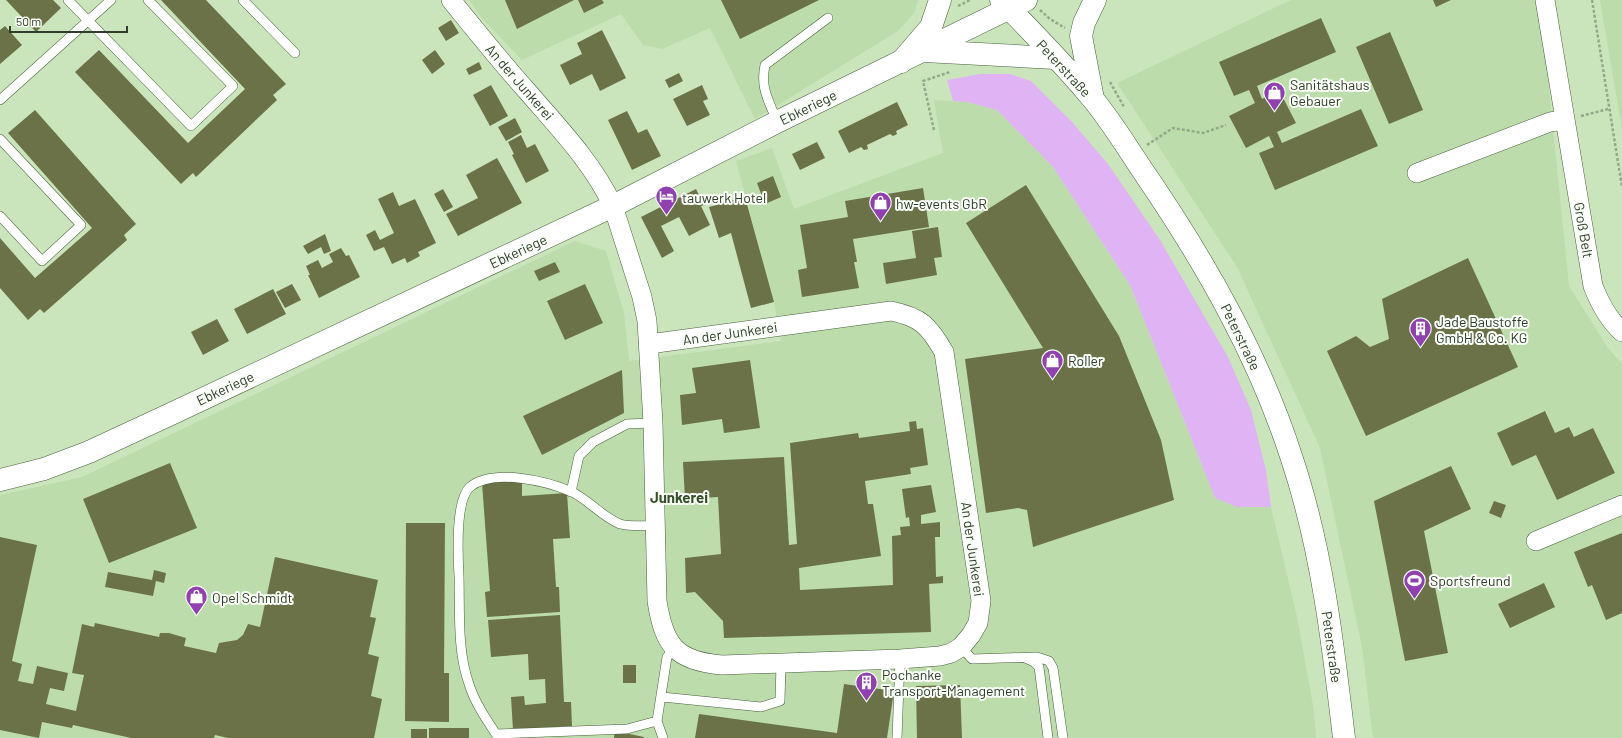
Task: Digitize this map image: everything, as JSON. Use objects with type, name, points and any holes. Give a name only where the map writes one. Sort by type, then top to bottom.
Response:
[{"type":"street","name":"An der Junkerei","points":[[451,0],[495,55],[566,136],[607,192],[613,206],[642,298],[649,344],[653,423],[657,601],[661,625],[666,638],[686,657],[700,663],[722,665],[900,659],[940,656],[952,653],[961,647],[971,635],[978,623],[981,601],[944,352],[925,324],[909,315],[891,312],[649,344]]},
{"type":"street","points":[[901,62],[931,27],[940,0]]},
{"type":"street","points":[[1093,99],[1081,36],[1084,23],[1095,0]]},
{"type":"street","name":"Groß Belt","points":[[1545,0],[1593,286],[1599,302],[1610,320],[1622,332]]},
{"type":"street","name":"Ebkeriege","points":[[0,480],[44,469],[89,452],[613,206],[778,122],[901,62],[1012,3]]},
{"type":"street","name":"Peterstraße","points":[[1012,3],[1055,58],[1093,99],[1169,209],[1214,284],[1255,362],[1292,459],[1316,550],[1333,644],[1344,738]]},
{"type":"street","points":[[921,51],[1055,58]]},
{"type":"street","points":[[1417,173],[1550,122],[1564,120]]},
{"type":"street","points":[[1536,541],[1622,505]]},
{"type":"lane","points":[[68,0],[191,126],[233,86],[148,0]]},
{"type":"lane","points":[[0,100],[110,0]]},
{"type":"lane","points":[[243,0],[296,53]]},
{"type":"lane","points":[[778,122],[764,88],[762,78],[765,65],[828,18]]},
{"type":"lane","points":[[0,139],[81,225],[42,261],[0,216]]},
{"type":"lane","points":[[571,492],[579,456],[593,442],[627,424],[653,423]]},
{"type":"lane","points":[[656,526],[621,524],[571,492],[547,483],[522,478],[483,480],[469,488],[460,508],[458,551],[463,660],[469,685],[488,722],[496,734],[627,728],[657,721]]},
{"type":"lane","points":[[961,647],[972,659],[1024,657],[1043,658],[1049,661],[1053,668],[1063,738]]},
{"type":"lane","points":[[663,738],[657,721],[667,657],[675,648]]},
{"type":"lane","points":[[1024,657],[1034,662],[1038,667],[1048,738]]},
{"type":"lane","points":[[897,738],[900,659]]},
{"type":"lane","points":[[662,696],[761,707],[780,701],[781,663]]},
{"type":"path","points":[[1592,0],[1608,109],[1622,186]]},
{"type":"path","points":[[1564,120],[1608,109]]},
{"type":"path","points":[[1146,145],[1173,128],[1203,133],[1226,125]]},
{"type":"shaded area","points":[[469,0],[918,0],[914,13],[898,31],[755,119],[710,28],[662,49],[643,45],[621,14],[522,60],[481,17]]},
{"type":"shaded area","points":[[1291,0],[1540,0],[1569,286],[1608,348],[1622,364],[1622,738],[1373,738],[1362,647],[1320,448],[1237,267],[1117,83]]},
{"type":"shaded area","points":[[1600,0],[1622,0],[1622,129]]},
{"type":"shaded area","points":[[980,74],[1010,74],[1031,81],[1073,123],[1108,164],[1160,240],[1228,357],[1251,410],[1266,470],[1271,507],[1237,507],[1215,498],[1130,285],[1053,167],[997,110],[967,102],[953,101],[947,80]]},
{"type":"shaded area","points":[[934,100],[967,102],[997,110],[1053,167],[1130,285],[1215,498],[1237,507],[1271,507],[1297,617],[1314,711],[1316,738],[0,738],[0,495],[82,477],[575,241],[606,251],[624,313],[629,361],[781,341],[774,302],[736,161],[772,148],[794,209],[943,153]]},
{"type":"building","points":[[6,0],[53,0],[61,8],[36,32]]},
{"type":"building","points":[[161,0],[206,0],[286,84],[273,95],[277,100],[196,177],[193,173],[181,184],[75,72],[99,50],[188,143],[245,89]]},
{"type":"building","points":[[505,0],[574,0],[517,29]]},
{"type":"building","points":[[578,0],[602,0],[604,3],[584,13]]},
{"type":"building","points":[[721,0],[819,0],[740,39]]},
{"type":"building","points":[[1433,0],[1451,0],[1436,7]]},
{"type":"building","points":[[1321,18],[1336,52],[1257,86],[1262,99],[1279,90],[1296,123],[1277,132],[1282,143],[1361,109],[1378,146],[1275,190],[1259,153],[1274,147],[1269,136],[1246,148],[1229,116],[1255,103],[1249,90],[1234,96],[1219,62]]},
{"type":"building","points":[[451,20],[459,33],[446,41],[438,28]]},
{"type":"building","points":[[5,26],[22,45],[0,64],[0,30]]},
{"type":"building","points":[[602,30],[626,78],[600,91],[592,74],[570,85],[560,65],[582,54],[577,43]]},
{"type":"building","points":[[1390,32],[1423,110],[1389,124],[1356,47]]},
{"type":"building","points":[[435,50],[445,64],[432,74],[422,60]]},
{"type":"building","points":[[479,62],[482,69],[469,75],[466,69]]},
{"type":"building","points":[[679,73],[683,81],[669,88],[665,80]]},
{"type":"building","points":[[491,85],[508,116],[490,126],[473,95]]},
{"type":"building","points":[[702,85],[708,99],[703,101],[710,115],[687,126],[673,99]]},
{"type":"building","points":[[897,102],[908,125],[896,131],[897,134],[893,136],[890,134],[867,145],[868,149],[864,150],[861,147],[849,153],[838,131]]},
{"type":"building","points":[[35,110],[136,224],[124,235],[127,240],[44,313],[40,309],[28,320],[0,288],[0,238],[35,278],[92,228],[8,133]]},
{"type":"building","points":[[627,111],[638,133],[647,129],[661,156],[632,170],[608,120]]},
{"type":"building","points":[[515,118],[522,132],[506,141],[498,127]]},
{"type":"building","points":[[521,135],[527,148],[535,144],[549,171],[526,183],[512,155],[514,154],[508,142]]},
{"type":"building","points":[[817,142],[825,158],[800,170],[792,154]]},
{"type":"building","points":[[497,158],[522,203],[458,236],[446,214],[478,198],[466,175]]},
{"type":"building","points":[[773,176],[781,197],[765,204],[757,183]]},
{"type":"building","name":"Roller","points":[[1026,185],[1119,336],[1161,440],[1174,500],[1033,547],[1027,510],[1018,508],[986,513],[965,359],[1043,348],[966,223]]},
{"type":"building","points":[[923,188],[929,227],[853,239],[857,262],[854,262],[859,288],[802,297],[798,270],[807,268],[800,225],[848,217],[845,201]]},
{"type":"building","points":[[443,189],[453,207],[444,212],[434,194]]},
{"type":"building","points":[[696,189],[704,205],[701,206],[710,225],[689,236],[679,217],[661,226],[674,251],[662,258],[641,217]]},
{"type":"building","points":[[393,192],[399,206],[415,199],[436,243],[418,252],[420,256],[407,263],[405,258],[392,264],[384,247],[374,251],[366,235],[375,230],[380,240],[394,233],[378,199]]},
{"type":"building","points":[[745,197],[774,302],[751,308],[731,233],[719,238],[709,207]]},
{"type":"building","points":[[938,227],[942,257],[934,258],[937,275],[886,284],[883,263],[916,258],[912,231]]},
{"type":"building","points":[[325,234],[331,251],[324,254],[321,247],[308,254],[303,246]]},
{"type":"building","points":[[341,248],[346,256],[349,255],[360,277],[319,298],[308,275],[310,275],[306,266],[318,260],[322,268],[333,262],[329,254]]},
{"type":"building","name":"Jade Baustoffe GmbH & Co. KG","points":[[1468,258],[1518,367],[1366,436],[1327,351],[1356,336],[1370,347],[1389,339],[1382,299]]},
{"type":"building","points":[[555,262],[560,272],[539,281],[534,271]]},
{"type":"building","points":[[292,284],[301,300],[285,308],[276,292]]},
{"type":"building","points":[[585,284],[603,323],[565,340],[547,301]]},
{"type":"building","points":[[273,289],[286,314],[247,334],[234,309]]},
{"type":"building","points":[[217,319],[229,341],[203,355],[191,332]]},
{"type":"building","points":[[750,360],[760,428],[724,433],[722,419],[682,425],[680,395],[696,393],[692,368]]},
{"type":"building","points":[[622,370],[624,413],[542,455],[523,416]]},
{"type":"building","points":[[1545,411],[1555,433],[1569,427],[1574,437],[1593,428],[1615,473],[1557,500],[1536,455],[1512,466],[1497,433]]},
{"type":"building","points":[[916,421],[917,429],[923,428],[928,465],[910,468],[911,474],[865,481],[868,504],[873,504],[881,556],[799,568],[800,590],[893,585],[892,536],[901,535],[900,527],[910,526],[909,517],[906,518],[902,489],[931,485],[936,512],[921,515],[921,524],[940,522],[940,537],[935,537],[936,577],[943,576],[943,583],[929,584],[931,632],[724,638],[723,621],[695,592],[686,593],[685,558],[721,554],[718,497],[685,499],[683,462],[784,457],[789,545],[797,544],[790,443],[858,433],[859,438],[910,431],[909,422]]},
{"type":"building","points":[[170,463],[197,528],[109,563],[83,499]]},
{"type":"building","name":"Sportsfreund","points":[[1451,466],[1471,509],[1424,531],[1448,653],[1405,661],[1374,501]]},
{"type":"building","points":[[522,481],[522,496],[567,493],[570,538],[553,539],[556,587],[559,587],[560,612],[487,617],[485,592],[490,591],[482,483]]},
{"type":"building","points":[[1494,501],[1506,505],[1501,518],[1489,513]]},
{"type":"building","points":[[406,523],[445,523],[444,673],[449,673],[449,722],[405,721]]},
{"type":"building","points":[[1622,533],[1622,613],[1606,620],[1592,585],[1588,587],[1574,552]]},
{"type":"building","points":[[0,537],[37,545],[12,661],[22,664],[18,681],[33,684],[37,666],[68,673],[64,691],[50,688],[46,704],[76,711],[84,675],[72,673],[82,624],[94,627],[95,623],[159,637],[160,633],[169,633],[186,638],[184,646],[216,653],[219,643],[237,640],[243,635],[248,624],[260,627],[275,557],[378,580],[370,617],[376,618],[368,654],[379,657],[371,696],[382,699],[374,738],[228,738],[215,735],[214,738],[131,738],[73,725],[72,728],[42,722],[39,738],[0,730]]},
{"type":"building","points":[[154,570],[166,573],[164,583],[156,581],[153,596],[105,587],[108,572],[152,580]]},
{"type":"building","points":[[1544,583],[1555,607],[1510,628],[1498,604]]},
{"type":"building","points":[[560,615],[564,702],[571,702],[572,726],[513,730],[511,697],[524,696],[525,705],[546,703],[545,679],[529,680],[528,654],[491,657],[488,620]]},
{"type":"building","points":[[623,665],[636,665],[636,683],[623,683]]},
{"type":"building","name":"Pochanke Transport-Management","points":[[844,684],[894,691],[887,738],[695,738],[699,714],[837,733]]},
{"type":"building","points":[[960,685],[962,738],[917,738],[916,686]]},
{"type":"building","points":[[429,728],[469,728],[469,738],[429,738]]},
{"type":"building","points":[[411,729],[427,729],[427,738],[411,738]]},
{"type":"building","points":[[615,731],[644,737],[644,738],[614,738]]},
{"type":"place","name":"Sanitätshaus Gebauer","points":[[1274,112]]},
{"type":"place","name":"tauwerk Hotel","points":[[666,216]]},
{"type":"place","name":"hw-events GbR","points":[[881,222]]},
{"type":"place","name":"Jade Baustoffe GmbH & Co. KG","points":[[1420,348]]},
{"type":"place","name":"Roller","points":[[1052,380]]},
{"type":"place","name":"Sportsfreund","points":[[1415,600]]},
{"type":"place","name":"Opel Schmidt","points":[[196,616]]},
{"type":"place","name":"Pochanke Transport-Management","points":[[867,702]]},
{"type":"district","name":"Junkerei","points":[[679,497]]}]
